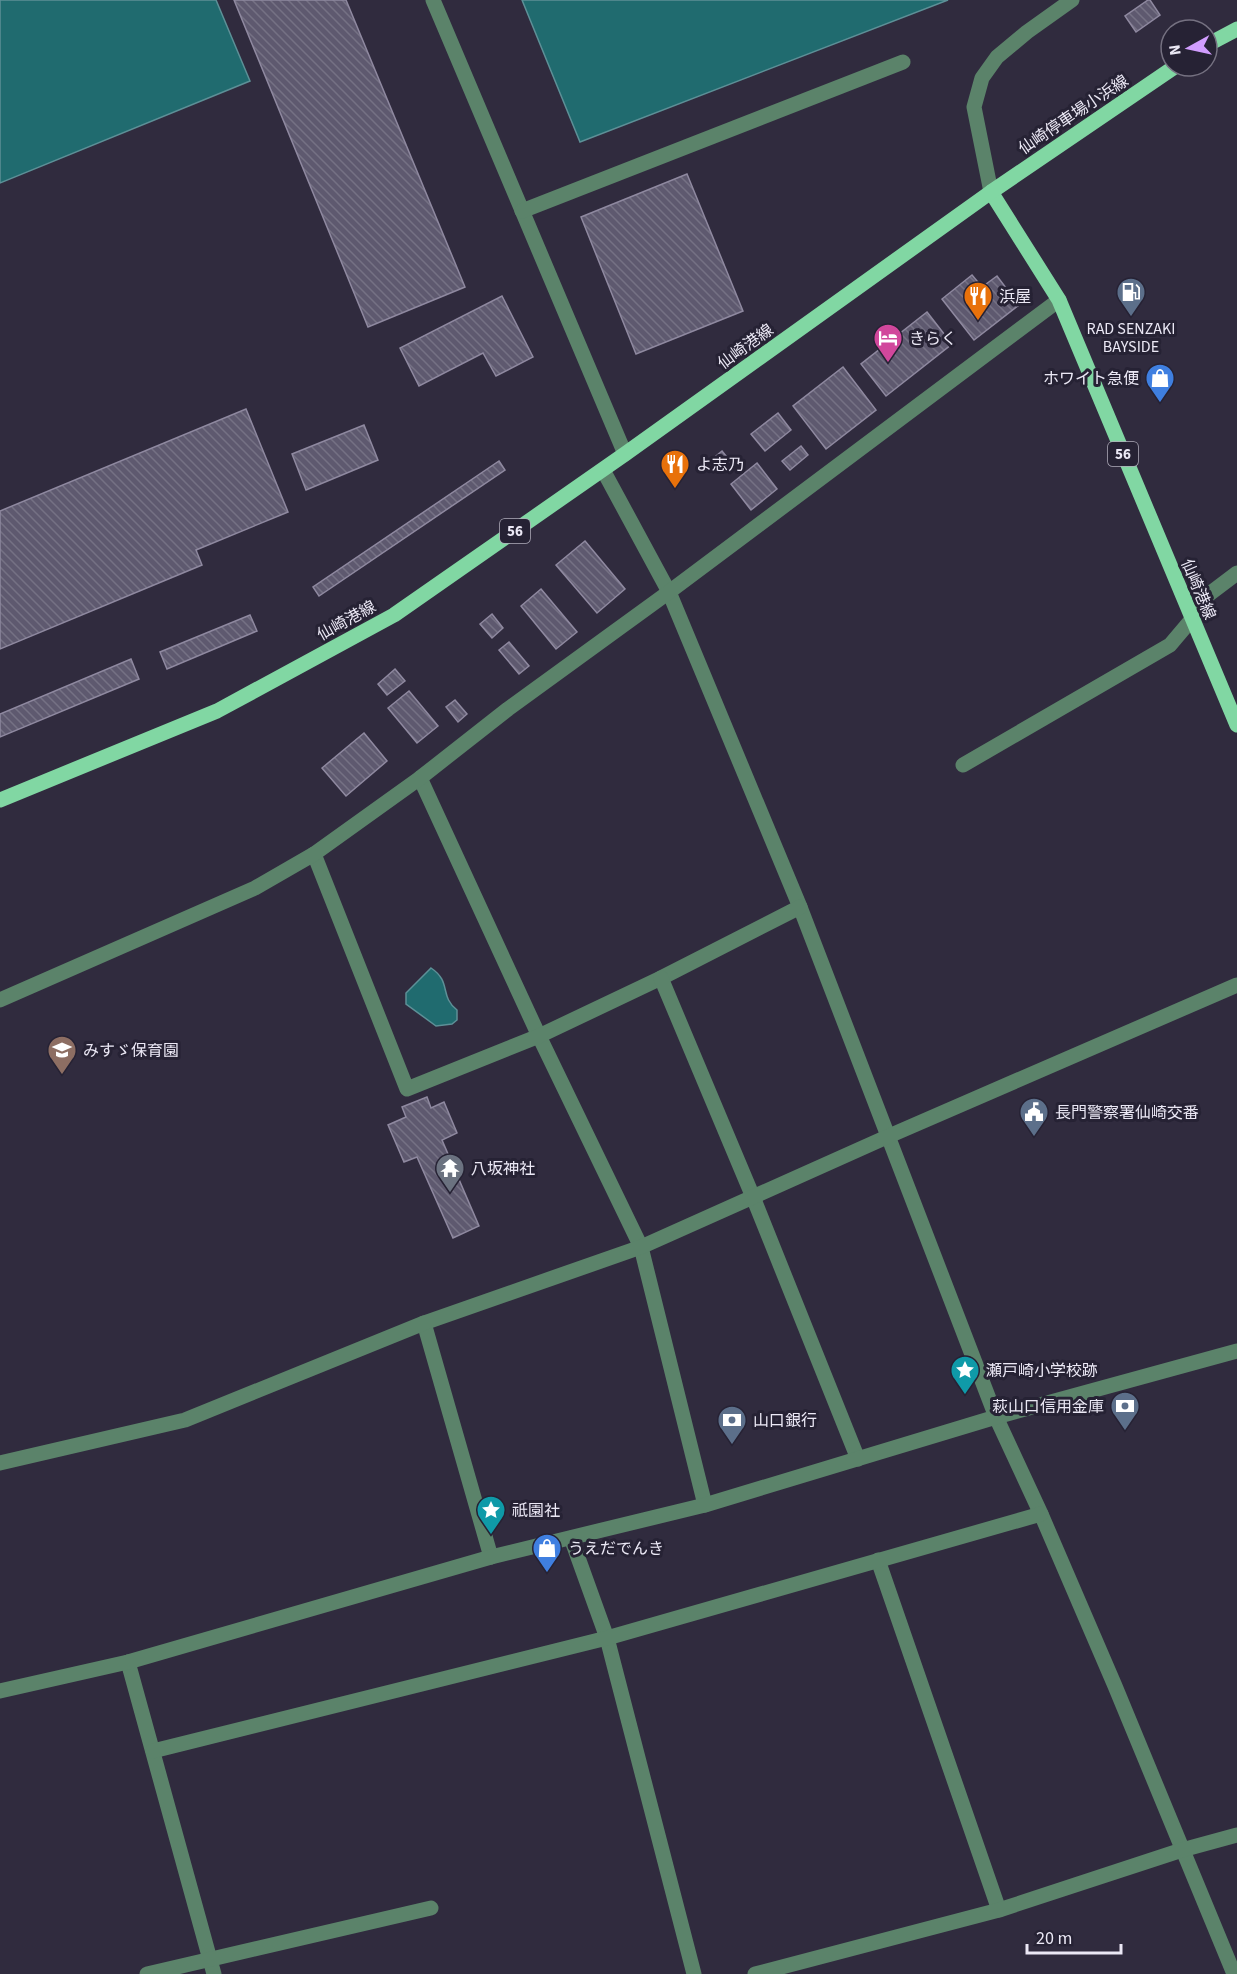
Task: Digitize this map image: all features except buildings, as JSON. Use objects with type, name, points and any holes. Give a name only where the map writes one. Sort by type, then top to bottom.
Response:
[{"type":"main road","points":[[1219,38],[1237,28]]},
{"type":"main road","name":"仙崎停車場小浜線","points":[[991,192],[1159,78]]},
{"type":"main road","name":"仙崎港線","points":[[0,800],[217,711],[394,615],[626,454],[991,192],[1059,300],[1237,725]]},
{"type":"street","points":[[433,0],[626,454]]},
{"type":"street","points":[[991,192],[974,107],[982,78],[997,57],[1072,0]]},
{"type":"street","points":[[522,211],[903,62]]},
{"type":"street","points":[[0,1000],[255,888],[314,854],[420,778],[508,709],[669,592],[1059,300]]},
{"type":"street","points":[[603,470],[669,592],[800,907],[996,1417],[1041,1514],[1115,1686],[1234,1974]]},
{"type":"street","points":[[963,765],[1170,645],[1192,619],[1204,598],[1237,573]]},
{"type":"street","points":[[420,778],[539,1036],[641,1246],[705,1506]]},
{"type":"street","points":[[314,854],[407,1089],[539,1036],[661,978],[800,907]]},
{"type":"street","points":[[661,978],[753,1197],[858,1459]]},
{"type":"street","points":[[0,1463],[186,1420],[424,1323],[641,1246],[1237,986]]},
{"type":"street","points":[[424,1323],[491,1557]]},
{"type":"street","points":[[0,1691],[128,1662],[491,1557],[705,1506],[996,1417],[1237,1351]]},
{"type":"street","points":[[153,1751],[607,1638],[1041,1514]]},
{"type":"street","points":[[571,1538],[607,1638],[694,1974]]},
{"type":"street","points":[[878,1560],[999,1910]]},
{"type":"street","points":[[128,1662],[214,1974]]},
{"type":"street","points":[[755,1974],[999,1910],[1182,1850],[1237,1835]]},
{"type":"street","points":[[147,1974],[431,1908]]},
{"type":"shaded area","points":[[0,0],[216,0],[250,81],[0,183]]},
{"type":"shaded area","points":[[522,0],[948,0],[580,142]]},
{"type":"shaded area","points":[[431,968],[441,978],[448,999],[457,1010],[457,1020],[452,1024],[436,1026],[406,1004],[406,993]]},
{"type":"place","name":"RAD SENZAKI BAYSIDE","points":[[1131,318]]},
{"type":"place","name":"浜屋","points":[[978,322]]},
{"type":"place","name":"きらく","points":[[888,364]]},
{"type":"place","name":"ホワイト急便","points":[[1160,404]]},
{"type":"place","name":"よ志乃","points":[[675,490]]},
{"type":"place","name":"みすゞ保育園","points":[[62,1076]]},
{"type":"place","name":"長門警察署仙崎交番","points":[[1034,1138]]},
{"type":"place","name":"八坂神社","points":[[450,1194]]},
{"type":"place","name":"瀬戸崎小学校跡","points":[[965,1396]]},
{"type":"place","name":"萩山口信用金庫","points":[[1125,1432]]},
{"type":"place","name":"山口銀行","points":[[732,1446]]},
{"type":"place","name":"祇園社","points":[[491,1536]]},
{"type":"place","name":"うえだでんき","points":[[547,1574]]}]
